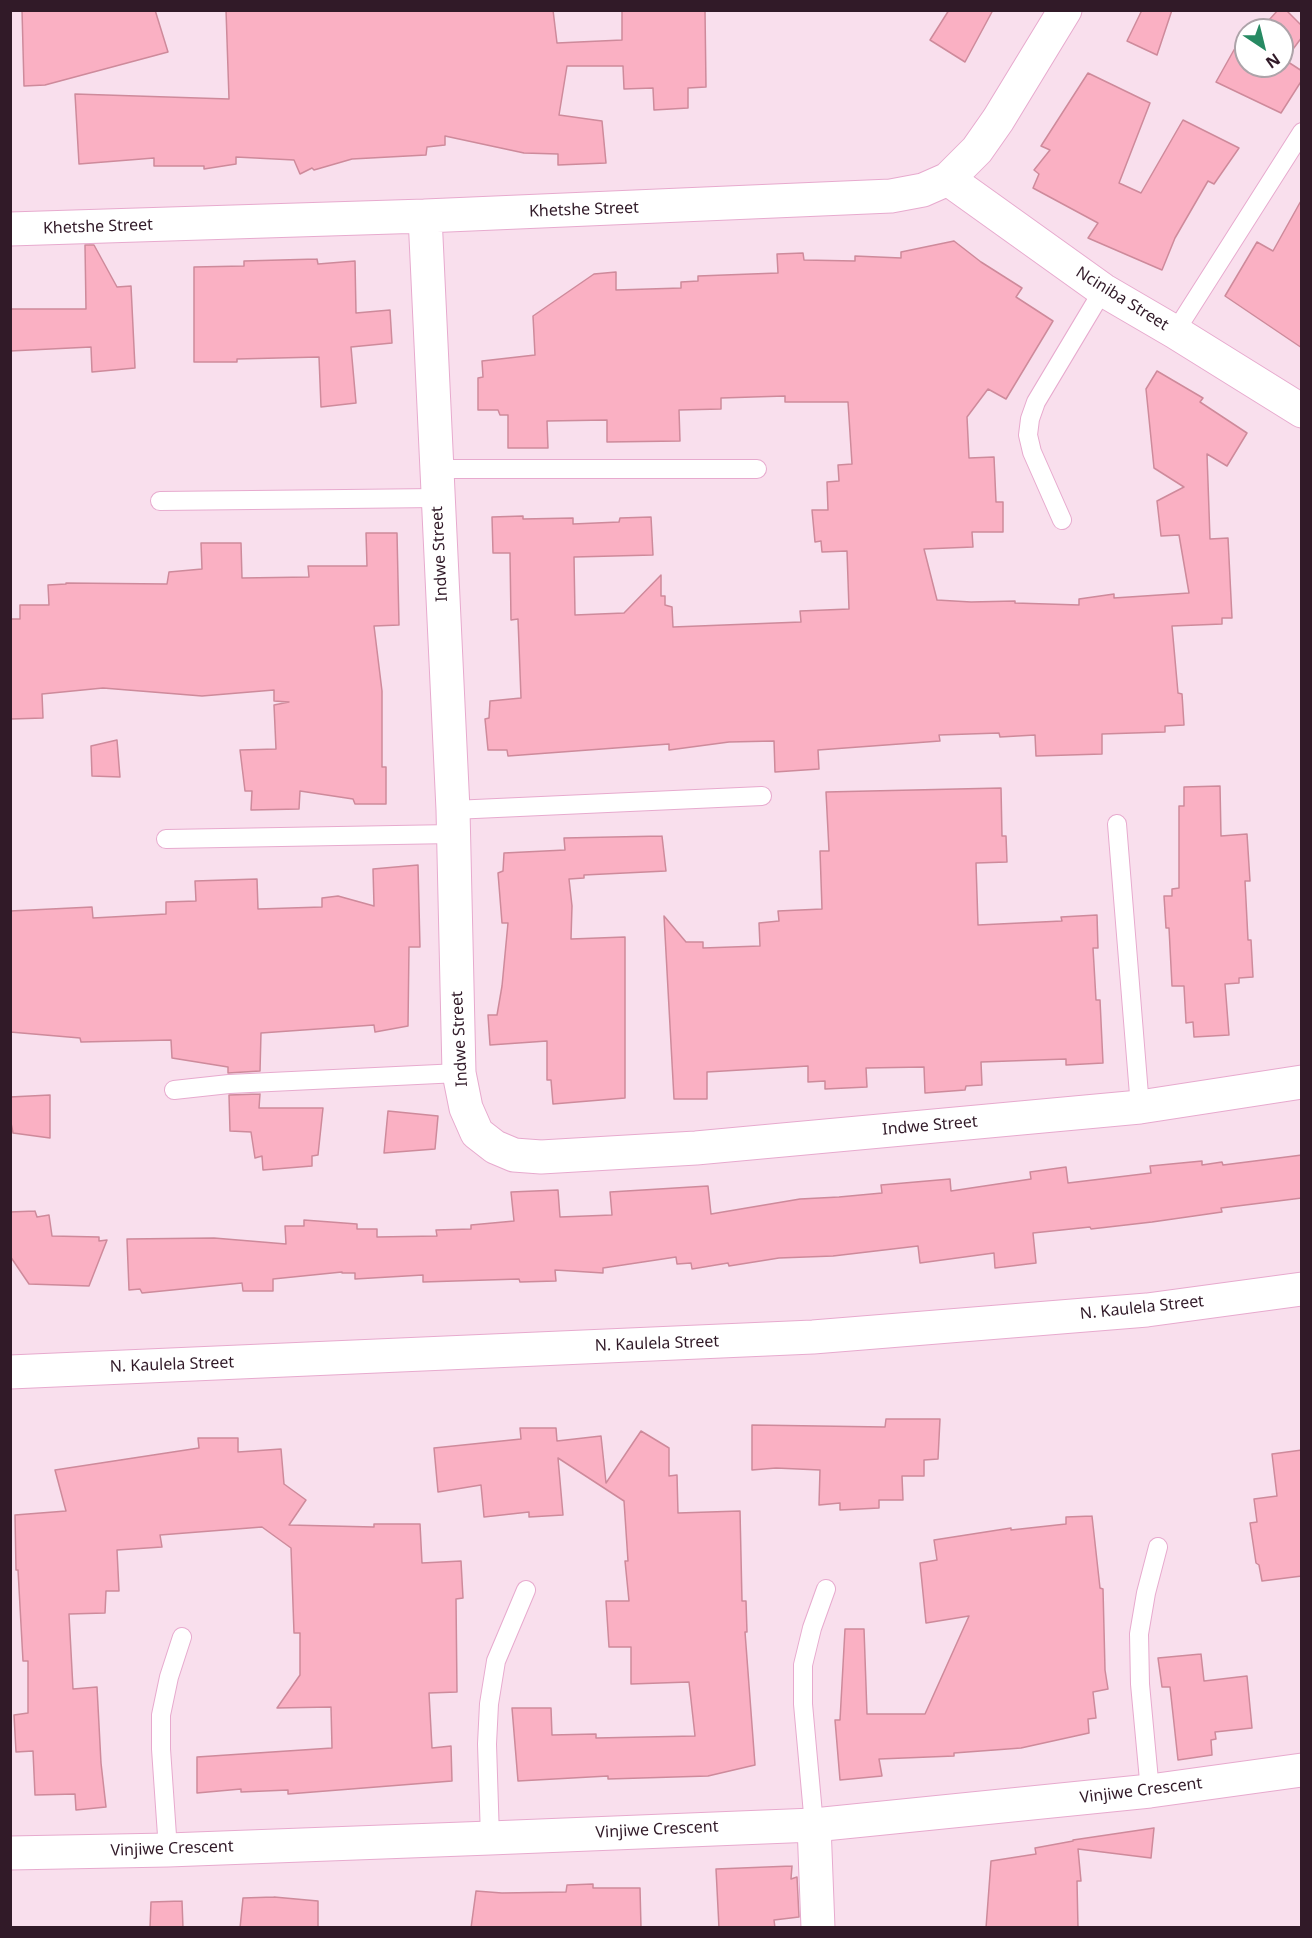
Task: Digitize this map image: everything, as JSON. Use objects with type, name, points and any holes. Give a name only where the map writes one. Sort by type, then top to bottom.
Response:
[{"type":"street","name":"Khetshe Street","points":[[10,229],[864,199],[923,190],[948,179],[977,150],[998,120],[1065,10]]},
{"type":"street","name":"Nciniba Street","points":[[948,179],[1103,290],[1302,411]]},
{"type":"street","name":"Indwe Street","points":[[425,216],[453,822],[459,1073],[466,1108],[477,1133],[495,1147],[514,1155],[541,1157],[696,1148],[1140,1107],[1302,1082]]},
{"type":"street","name":"N. Kaulela Street","points":[[10,1372],[813,1337],[1147,1310],[1302,1289]]},
{"type":"street","name":"Vinjiwe Crescent","points":[[10,1853],[168,1850],[813,1825],[1150,1791],[1302,1770]]},
{"type":"street","points":[[813,1825],[818,1928]]},
{"type":"lane","points":[[1175,332],[1302,132]]},
{"type":"lane","points":[[1062,520],[1032,452],[1028,435],[1030,419],[1036,402],[1103,290]]},
{"type":"lane","points":[[160,501],[437,483],[757,469]]},
{"type":"lane","points":[[166,839],[453,822],[762,796]]},
{"type":"lane","points":[[1117,824],[1140,1107]]},
{"type":"lane","points":[[174,1090],[229,1084],[459,1073]]},
{"type":"lane","points":[[1150,1791],[1140,1684],[1139,1634],[1146,1593],[1158,1547]]},
{"type":"lane","points":[[813,1825],[802,1704],[803,1665],[812,1628],[826,1589]]},
{"type":"lane","points":[[490,1838],[487,1744],[489,1704],[496,1661],[526,1590]]},
{"type":"lane","points":[[168,1850],[161,1715],[169,1677],[182,1637]]},
{"type":"building","points":[[22,10],[155,10],[168,52],[45,85],[24,86]]},
{"type":"building","points":[[226,10],[553,10],[557,43],[622,40],[622,10],[705,10],[706,87],[688,88],[688,108],[654,110],[653,88],[624,89],[623,66],[567,66],[559,115],[602,121],[606,163],[558,165],[558,154],[524,153],[445,136],[445,145],[427,147],[426,155],[352,159],[314,170],[312,168],[300,174],[294,160],[236,157],[236,164],[204,169],[204,166],[154,166],[154,158],[79,164],[75,94],[229,99]]},
{"type":"building","points":[[949,10],[993,10],[965,62],[930,40]]},
{"type":"building","points":[[1142,10],[1172,10],[1157,55],[1127,41]]},
{"type":"building","points":[[1278,10],[1286,10],[1294,18],[1271,18]]},
{"type":"building","points":[[1294,18],[1302,26],[1302,37],[1294,48]]},
{"type":"building","points":[[1234,50],[1234,78],[1294,78],[1294,66],[1302,71],[1302,80],[1281,113],[1216,82]]},
{"type":"building","points":[[1088,73],[1150,103],[1119,183],[1141,193],[1183,120],[1239,148],[1214,184],[1208,181],[1175,238],[1162,270],[1088,238],[1098,223],[1033,188],[1039,174],[1034,170],[1050,150],[1041,146]]},
{"type":"building","points":[[1302,199],[1302,348],[1225,296],[1257,242],[1273,251]]},
{"type":"building","points":[[954,241],[981,262],[1022,288],[1016,297],[1053,321],[1006,399],[988,389],[967,417],[969,458],[994,457],[996,502],[1003,502],[1003,532],[972,532],[973,547],[924,549],[937,600],[1079,605],[1079,599],[1114,594],[1114,598],[1189,593],[1179,535],[1161,536],[1157,501],[1184,487],[1154,468],[1146,389],[1157,371],[1203,398],[1200,402],[1247,433],[1227,466],[1207,454],[1210,539],[1228,538],[1232,618],[1222,618],[1222,624],[1172,626],[1178,693],[1182,694],[1184,725],[1165,726],[1165,732],[1102,734],[1102,754],[1036,756],[1035,735],[1000,737],[999,733],[939,735],[940,741],[818,750],[819,769],[775,772],[774,741],[729,742],[669,750],[669,744],[508,756],[507,750],[488,750],[485,719],[489,718],[490,701],[521,698],[518,619],[511,620],[510,553],[493,553],[492,517],[573,518],[573,524],[619,522],[620,518],[651,517],[653,555],[574,557],[575,615],[624,613],[661,575],[661,596],[665,596],[665,605],[672,607],[673,627],[801,622],[800,611],[849,609],[847,551],[822,552],[821,541],[815,542],[812,510],[828,510],[827,482],[839,481],[838,465],[852,464],[848,402],[785,402],[785,396],[721,398],[721,409],[679,410],[680,441],[607,442],[607,420],[547,421],[548,448],[508,448],[508,415],[500,415],[498,410],[478,410],[478,378],[483,377],[482,361],[535,355],[533,316],[594,274],[616,272],[616,290],[681,288],[681,282],[698,281],[698,276],[778,273],[777,254],[803,253],[804,260],[855,261],[855,256],[901,258],[901,252]]},
{"type":"building","points":[[85,245],[94,245],[117,287],[131,286],[135,368],[92,372],[91,347],[10,351],[10,309],[86,309]]},
{"type":"building","points":[[317,259],[318,264],[355,261],[356,313],[390,310],[392,343],[351,347],[356,403],[321,407],[319,357],[194,362],[194,267],[244,266],[244,261]]},
{"type":"building","points":[[366,533],[397,533],[399,625],[374,626],[382,691],[382,767],[386,767],[386,804],[355,804],[353,799],[300,791],[299,809],[251,810],[252,791],[245,791],[240,750],[276,749],[274,705],[289,702],[274,701],[274,690],[202,696],[103,688],[42,694],[43,718],[11,719],[10,619],[20,619],[20,605],[49,605],[48,585],[66,583],[167,584],[169,572],[202,569],[201,543],[241,543],[242,578],[309,577],[308,566],[367,566]]},
{"type":"building","points":[[117,740],[120,777],[92,776],[91,746]]},
{"type":"building","points":[[1220,786],[1221,836],[1247,834],[1250,881],[1245,881],[1248,940],[1251,940],[1253,977],[1239,978],[1239,983],[1225,984],[1229,1035],[1194,1037],[1193,1022],[1186,1023],[1184,986],[1172,986],[1169,928],[1166,928],[1164,896],[1172,896],[1172,889],[1179,888],[1179,806],[1184,806],[1184,787]]},
{"type":"building","points":[[1001,788],[1002,836],[1006,836],[1007,862],[976,863],[978,925],[1062,921],[1061,917],[1097,915],[1098,948],[1093,948],[1096,1000],[1100,1000],[1103,1063],[1066,1065],[1066,1059],[981,1062],[982,1085],[966,1086],[965,1090],[925,1093],[924,1067],[866,1068],[867,1087],[825,1089],[825,1081],[808,1082],[808,1066],[707,1072],[707,1099],[674,1099],[664,916],[686,942],[703,942],[703,948],[760,946],[759,923],[779,921],[778,911],[822,909],[820,851],[829,851],[826,792]]},
{"type":"building","points":[[662,836],[666,871],[584,875],[584,878],[569,879],[572,906],[571,939],[625,937],[625,1098],[553,1104],[551,1080],[547,1080],[547,1041],[490,1045],[488,1015],[497,1015],[508,923],[502,923],[498,873],[503,871],[504,853],[565,850],[564,838]]},
{"type":"building","points":[[418,865],[420,947],[409,947],[408,1026],[375,1032],[374,1025],[261,1033],[260,1071],[228,1073],[228,1067],[172,1058],[171,1040],[81,1042],[80,1038],[10,1032],[10,911],[92,907],[93,918],[166,914],[166,902],[196,901],[195,881],[257,879],[258,909],[322,907],[322,898],[338,896],[374,906],[373,869]]},
{"type":"building","points":[[260,1094],[259,1108],[323,1108],[318,1155],[312,1156],[312,1166],[263,1170],[262,1156],[255,1158],[251,1132],[230,1131],[229,1095]]},
{"type":"building","points":[[50,1095],[50,1138],[13,1133],[10,1097]]},
{"type":"building","points":[[388,1111],[438,1116],[435,1149],[384,1153]]},
{"type":"building","points":[[1302,1155],[1302,1198],[1221,1208],[1222,1212],[1152,1222],[1033,1233],[1036,1263],[995,1268],[994,1253],[920,1263],[918,1246],[833,1256],[779,1258],[729,1266],[728,1263],[692,1269],[691,1263],[677,1264],[676,1257],[603,1268],[603,1273],[555,1270],[556,1281],[520,1282],[519,1279],[423,1282],[423,1275],[355,1279],[355,1273],[342,1272],[273,1279],[273,1291],[243,1291],[242,1283],[142,1293],[140,1289],[129,1290],[127,1239],[214,1238],[286,1244],[285,1226],[304,1226],[304,1220],[357,1224],[357,1229],[377,1229],[377,1237],[437,1236],[436,1230],[471,1229],[471,1225],[514,1221],[511,1192],[558,1190],[560,1217],[612,1215],[610,1192],[708,1186],[711,1214],[800,1199],[882,1193],[881,1185],[950,1179],[951,1191],[1031,1179],[1030,1172],[1066,1167],[1068,1183],[1151,1173],[1150,1166],[1202,1161],[1202,1165],[1222,1162],[1223,1165]]},
{"type":"building","points":[[35,1211],[37,1217],[49,1215],[52,1236],[99,1237],[99,1241],[107,1240],[89,1286],[29,1284],[10,1256],[10,1212]]},
{"type":"building","points":[[886,1419],[940,1419],[938,1459],[924,1460],[924,1476],[902,1476],[903,1500],[879,1500],[879,1508],[840,1510],[840,1503],[819,1505],[820,1470],[776,1468],[752,1470],[752,1425],[885,1427]]},
{"type":"building","points":[[520,1428],[556,1428],[557,1441],[601,1436],[606,1483],[641,1431],[669,1448],[669,1476],[677,1475],[678,1513],[740,1511],[742,1601],[746,1601],[747,1632],[745,1632],[755,1765],[708,1776],[608,1779],[608,1776],[518,1781],[512,1708],[551,1708],[552,1735],[596,1734],[596,1738],[695,1736],[689,1682],[631,1684],[631,1647],[609,1647],[606,1601],[629,1601],[625,1561],[628,1561],[624,1501],[558,1458],[563,1515],[529,1517],[529,1512],[484,1517],[481,1485],[438,1492],[434,1448],[521,1439]]},
{"type":"building","points":[[198,1438],[238,1438],[238,1452],[281,1449],[284,1484],[306,1500],[289,1525],[374,1527],[374,1524],[420,1524],[422,1563],[461,1561],[463,1598],[456,1599],[457,1692],[429,1693],[432,1748],[451,1746],[452,1781],[288,1794],[288,1790],[241,1792],[241,1789],[197,1793],[197,1757],[332,1748],[331,1707],[277,1708],[300,1675],[300,1633],[294,1633],[291,1548],[262,1527],[160,1535],[162,1547],[117,1550],[119,1591],[106,1591],[105,1613],[69,1614],[73,1689],[97,1687],[106,1807],[76,1810],[75,1794],[35,1795],[33,1751],[16,1752],[14,1715],[28,1713],[28,1661],[23,1661],[18,1570],[16,1570],[15,1515],[66,1511],[55,1470],[199,1448]]},
{"type":"building","points":[[1302,1450],[1302,1576],[1262,1581],[1259,1565],[1256,1563],[1250,1523],[1257,1522],[1254,1499],[1277,1496],[1272,1454]]},
{"type":"building","points":[[1092,1516],[1100,1588],[1103,1589],[1105,1670],[1108,1689],[1093,1692],[1096,1718],[1088,1719],[1089,1733],[1021,1748],[954,1753],[954,1756],[879,1759],[882,1776],[840,1780],[835,1720],[840,1720],[845,1629],[864,1629],[867,1714],[925,1714],[969,1616],[926,1623],[920,1563],[937,1560],[934,1540],[1011,1528],[1011,1530],[1066,1524],[1066,1517]]},
{"type":"building","points":[[1201,1654],[1204,1681],[1247,1676],[1252,1728],[1215,1732],[1216,1739],[1211,1740],[1212,1755],[1178,1760],[1170,1687],[1162,1687],[1158,1658]]},
{"type":"building","points":[[1154,1828],[1151,1858],[1078,1849],[1081,1881],[1077,1881],[1078,1928],[986,1928],[991,1861],[1036,1854],[1035,1848],[1073,1840]]},
{"type":"building","points":[[792,1866],[791,1879],[797,1877],[799,1917],[774,1920],[775,1928],[719,1928],[716,1869]]},
{"type":"building","points":[[593,1884],[593,1888],[640,1888],[641,1928],[471,1928],[476,1891],[566,1892],[567,1885]]},
{"type":"building","points":[[274,1897],[318,1901],[318,1928],[240,1928],[243,1898]]},
{"type":"building","points":[[182,1901],[183,1928],[150,1928],[151,1902]]}]
